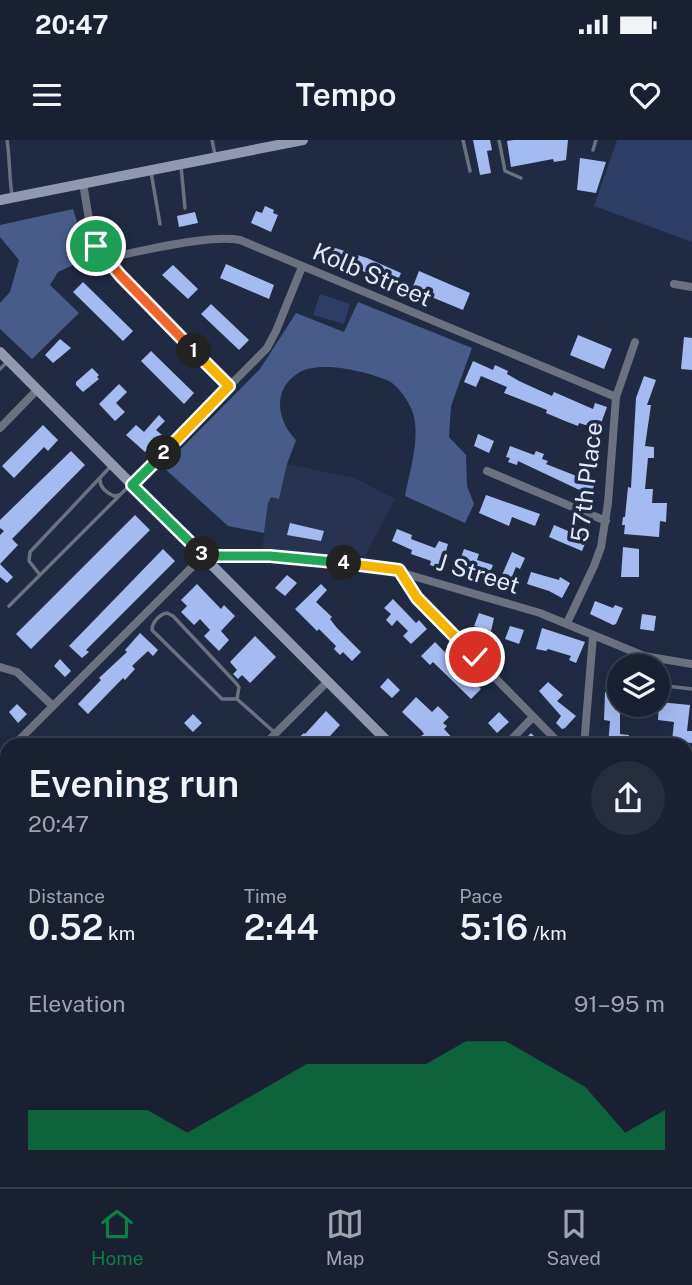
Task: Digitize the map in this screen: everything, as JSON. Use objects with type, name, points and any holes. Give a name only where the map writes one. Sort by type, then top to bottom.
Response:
[{"type":"main road","points":[[0,200],[215,157],[255,145],[303,140]]},
{"type":"main road","points":[[0,352],[384,738]]},
{"type":"street","points":[[83,183],[93,240],[105,258],[229,386]]},
{"type":"street","name":"Kolb Street","points":[[105,258],[191,243],[232,239],[246,242],[616,397]]},
{"type":"street","points":[[132,484],[271,342],[302,267]]},
{"type":"street","points":[[674,284],[692,287]]},
{"type":"street","name":"57th Place","points":[[567,623],[597,559],[606,521],[616,397],[635,342]]},
{"type":"street","points":[[0,428],[37,390]]},
{"type":"street","points":[[487,471],[606,521]]},
{"type":"street","points":[[21,738],[204,556]]},
{"type":"street","name":"J Street","points":[[204,556],[270,556],[399,570],[567,623],[644,656],[692,664]]},
{"type":"street","points":[[399,570],[417,598],[554,738]]},
{"type":"street","points":[[585,738],[593,636]]},
{"type":"street","points":[[0,667],[17,672],[53,706]]},
{"type":"street","points":[[270,738],[328,681]]},
{"type":"street","points":[[513,738],[533,717]]},
{"type":"lane","points":[[7,140],[11,160],[8,172],[13,197]]},
{"type":"lane","points":[[212,140],[215,157]]},
{"type":"lane","points":[[463,140],[470,171]]},
{"type":"lane","points":[[499,140],[505,171],[521,178]]},
{"type":"lane","points":[[593,150],[596,140]]},
{"type":"lane","points":[[181,164],[185,208]]},
{"type":"lane","points":[[150,170],[160,224]]},
{"type":"lane","points":[[0,369],[9,361]]},
{"type":"lane","points":[[40,575],[29,561],[30,552],[112,465]]},
{"type":"lane","points":[[100,478],[104,490],[114,496],[121,495]]},
{"type":"lane","points":[[9,606],[132,484]]},
{"type":"lane","points":[[237,699],[239,687],[235,682],[173,616],[162,614],[152,626],[152,630],[222,699],[237,699],[275,733]]},
{"type":"lane","points":[[670,686],[692,689]]},
{"type":"shaded area","points":[[617,140],[692,140],[692,242],[594,206]]},
{"type":"shaded area","points":[[73,209],[88,258],[58,272],[50,285],[79,313],[32,359],[0,329],[0,303],[10,292],[19,260],[0,237],[0,225]]},
{"type":"shaded area","points":[[320,294],[350,304],[344,324],[313,315]]},
{"type":"shaded area","points":[[358,302],[472,348],[451,406],[449,437],[466,455],[467,486],[474,504],[465,523],[405,496],[414,450],[415,427],[410,406],[398,389],[389,381],[370,374],[320,367],[300,372],[285,386],[281,395],[284,423],[296,440],[279,499],[271,497],[268,503],[264,533],[228,526],[163,467],[260,369],[296,313],[344,332]]},
{"type":"shaded area","points":[[287,464],[355,478],[395,499],[365,556],[262,550],[268,503],[271,497],[279,499]]},
{"type":"building","points":[[473,140],[490,140],[492,150],[487,151],[491,173],[480,175]]},
{"type":"building","points":[[568,140],[566,160],[554,162],[553,159],[511,167],[507,141]]},
{"type":"building","points":[[580,158],[606,162],[596,193],[577,190]]},
{"type":"building","points":[[265,206],[278,215],[271,232],[251,223],[256,211],[262,213]]},
{"type":"building","points":[[195,212],[198,223],[179,227],[177,216]]},
{"type":"building","points":[[329,246],[367,258],[401,273],[396,285],[336,260],[335,263],[324,259]]},
{"type":"building","points":[[226,264],[274,285],[269,299],[220,278]]},
{"type":"building","points":[[173,265],[198,289],[188,299],[162,275]]},
{"type":"building","points":[[419,271],[470,293],[463,310],[412,289]]},
{"type":"building","points":[[83,282],[133,331],[123,341],[73,292]]},
{"type":"building","points":[[211,304],[249,340],[239,350],[201,314]]},
{"type":"building","points":[[578,335],[612,349],[604,369],[570,355]]},
{"type":"building","points":[[684,337],[692,338],[692,370],[681,369]]},
{"type":"building","points":[[60,339],[71,348],[53,363],[45,355]]},
{"type":"building","points":[[151,351],[194,393],[184,404],[141,361]]},
{"type":"building","points":[[473,361],[493,370],[495,365],[508,371],[507,374],[519,381],[552,396],[554,392],[593,409],[595,403],[607,407],[600,426],[598,429],[565,421],[546,413],[547,410],[504,393],[507,387],[481,376],[476,387],[464,382]]},
{"type":"building","points":[[92,368],[99,375],[99,379],[83,392],[76,382]]},
{"type":"building","points":[[644,376],[656,380],[647,405],[651,405],[645,446],[654,447],[654,458],[648,458],[645,489],[653,489],[652,503],[667,503],[666,522],[660,521],[659,537],[624,534],[625,525],[622,525],[628,487],[631,488],[636,398]]},
{"type":"building","points":[[119,384],[127,392],[116,403],[125,412],[115,421],[99,404]]},
{"type":"building","points":[[159,415],[165,421],[156,430],[162,435],[145,452],[126,435],[136,425],[144,432]]},
{"type":"building","points":[[43,425],[58,440],[48,451],[44,447],[14,478],[2,466]]},
{"type":"building","points":[[478,434],[494,441],[489,453],[474,446]]},
{"type":"building","points":[[510,446],[534,455],[536,451],[544,454],[542,459],[548,461],[546,464],[584,479],[586,474],[597,479],[590,495],[518,461],[517,465],[508,462],[510,458],[506,457]]},
{"type":"building","points":[[71,451],[85,465],[12,539],[18,545],[0,564],[0,535],[4,531],[0,528],[0,520]]},
{"type":"building","points":[[486,495],[540,514],[535,526],[512,517],[509,526],[479,513]]},
{"type":"building","points":[[135,515],[150,530],[31,649],[16,634]]},
{"type":"building","points":[[290,523],[324,531],[321,541],[287,535]]},
{"type":"building","points":[[554,525],[588,536],[582,551],[549,537]]},
{"type":"building","points":[[397,529],[412,535],[411,539],[435,548],[439,541],[448,544],[441,569],[430,565],[431,561],[411,554],[412,550],[392,541]]},
{"type":"building","points":[[623,547],[639,549],[639,577],[621,577]]},
{"type":"building","points":[[163,549],[175,561],[86,650],[89,652],[82,658],[69,646]]},
{"type":"building","points":[[464,549],[479,554],[477,560],[493,565],[488,577],[458,566]]},
{"type":"building","points":[[512,552],[525,558],[520,569],[516,567],[508,586],[499,582]]},
{"type":"building","points":[[0,564],[13,577],[7,583],[0,577]]},
{"type":"building","points":[[531,572],[559,580],[560,577],[570,583],[562,598],[527,584]]},
{"type":"building","points":[[287,575],[297,583],[285,596],[275,588]]},
{"type":"building","points":[[197,584],[221,609],[224,605],[235,616],[221,631],[229,640],[219,651],[204,636],[210,630],[200,619],[194,625],[181,612],[187,606],[181,600]]},
{"type":"building","points":[[321,584],[327,590],[316,602],[361,652],[352,661],[343,652],[340,655],[334,649],[336,646],[295,609]]},
{"type":"building","points":[[393,599],[416,623],[419,620],[427,629],[411,644],[403,636],[408,631],[397,620],[392,626],[386,620],[391,614],[384,608]]},
{"type":"building","points":[[595,601],[613,608],[615,605],[623,608],[616,624],[590,614]]},
{"type":"building","points":[[479,613],[494,618],[491,631],[474,626]]},
{"type":"building","points":[[642,614],[656,616],[654,631],[640,629]]},
{"type":"building","points":[[510,626],[524,630],[519,644],[505,639]]},
{"type":"building","points":[[542,628],[585,642],[576,663],[569,660],[571,656],[548,649],[536,649]]},
{"type":"building","points":[[140,633],[158,650],[153,656],[148,651],[132,666],[135,669],[125,680],[123,678],[88,714],[78,704],[101,680],[99,678],[127,652],[125,650]]},
{"type":"building","points":[[255,636],[276,657],[250,683],[242,675],[238,679],[233,674],[237,670],[230,662]]},
{"type":"building","points":[[435,642],[481,689],[471,699],[433,662],[430,665],[421,656]]},
{"type":"building","points":[[60,659],[71,671],[65,677],[54,666]]},
{"type":"building","points":[[388,678],[400,690],[392,698],[380,687]]},
{"type":"building","points":[[548,682],[563,695],[557,701],[576,716],[562,729],[556,723],[561,716],[539,691]]},
{"type":"building","points":[[607,691],[607,717],[620,717],[620,734],[629,735],[629,738],[609,738],[610,721],[604,720]]},
{"type":"building","points":[[416,697],[432,712],[438,706],[449,717],[443,723],[447,726],[444,729],[452,738],[423,738],[422,731],[402,712]]},
{"type":"building","points":[[670,703],[690,705],[687,731],[692,731],[692,738],[672,738],[674,722],[658,720],[658,717],[670,717]]},
{"type":"building","points":[[17,704],[27,714],[18,723],[9,712]]},
{"type":"building","points":[[326,711],[340,725],[328,738],[298,738]]},
{"type":"building","points":[[499,712],[509,722],[497,733],[488,723]]},
{"type":"building","points":[[193,714],[202,723],[193,732],[184,723]]},
{"type":"route","points":[[96,246],[120,275],[229,386],[132,485],[204,556],[270,556],[399,570],[417,598],[475,657]]}]
